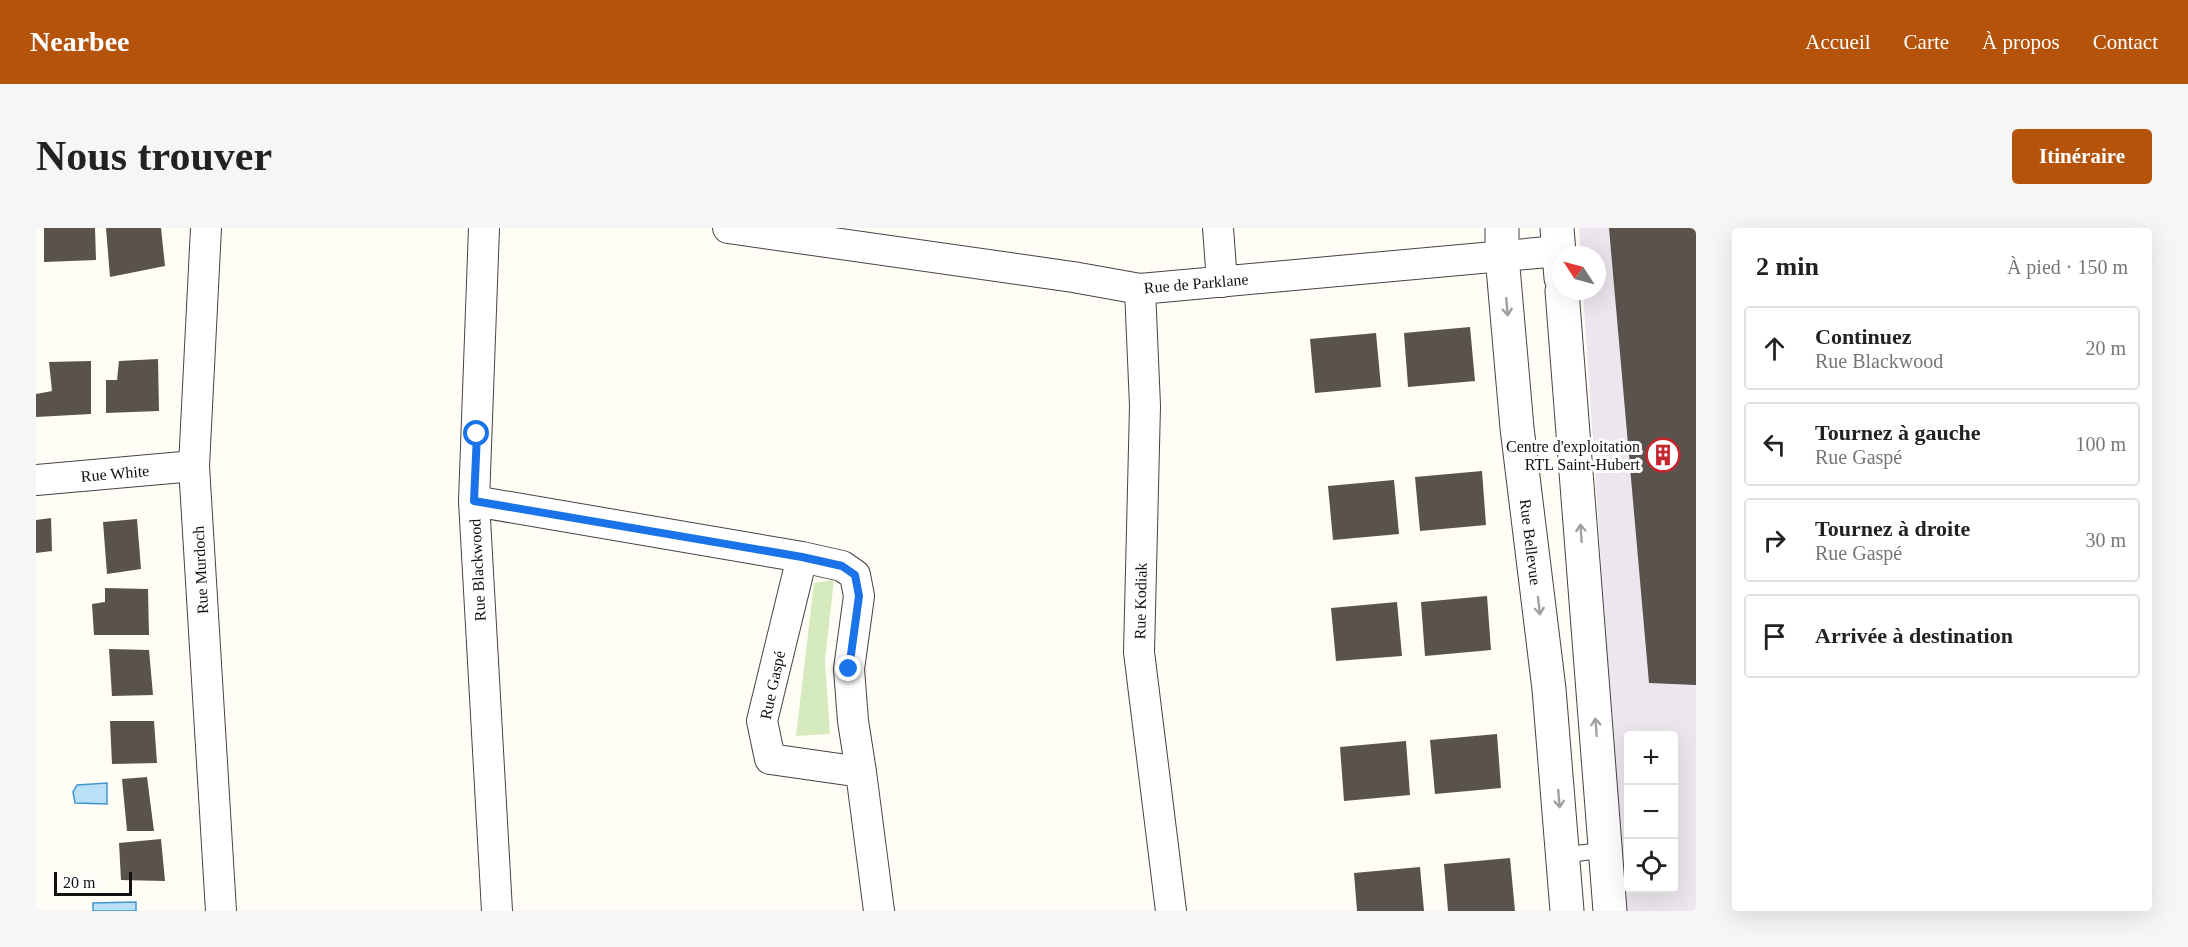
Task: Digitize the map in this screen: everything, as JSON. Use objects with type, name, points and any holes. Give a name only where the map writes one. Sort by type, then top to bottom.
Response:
[{"type":"street","name":"Rue Murdoch","points":[[206,228],[194,466],[221,911]]},
{"type":"street","name":"Rue Blackwood","points":[[484,228],[474,501],[497,911]]},
{"type":"street","name":"Rue de Parklane","points":[[728,228],[1073,277],[1140,289],[1222,282],[1502,242],[1552,251]]},
{"type":"street","points":[[1218,228],[1222,282]]},
{"type":"street","name":"Rue Bellevue","points":[[1502,242],[1517,428],[1549,689],[1567,911]]},
{"type":"street","name":"Rue Kodiak","points":[[1140,289],[1145,406],[1139,652],[1171,911]]},
{"type":"street","points":[[1563,300],[1610,911]]},
{"type":"street","name":"Rue White","points":[[36,480],[194,466]]},
{"type":"street","points":[[474,501],[802,557],[842,566],[855,575],[859,596],[849,669],[853,721],[879,911]]},
{"type":"street","name":"Rue Gaspé","points":[[802,557],[762,721],[770,759],[861,772]]},
{"type":"lane","points":[[1563,855],[1605,850]]},
{"type":"shaded area","name":"Centre d'exploitation RTL Saint-Hubert","points":[[1579,228],[1696,228],[1696,911],[1624,911],[1584,300],[1606,300],[1606,246],[1580,246]]},
{"type":"green space","points":[[834,580],[825,660],[830,734],[796,736],[814,583]]},
{"type":"water","points":[[107,783],[107,804],[75,803],[73,792],[77,785]]},
{"type":"water","points":[[136,902],[136,911],[93,911],[93,903]]},
{"type":"building","points":[[44,228],[95,228],[96,260],[44,262]]},
{"type":"building","points":[[106,228],[161,228],[165,266],[110,277]]},
{"type":"building","name":"Centre d'exploitation RTL Saint-Hubert","points":[[1609,228],[1696,228],[1696,685],[1649,683]]},
{"type":"building","points":[[1470,327],[1475,381],[1408,387],[1404,333]]},
{"type":"building","points":[[1376,333],[1381,387],[1315,393],[1310,339]]},
{"type":"building","points":[[158,359],[159,411],[106,413],[106,380],[117,380],[119,361]]},
{"type":"building","points":[[91,361],[91,414],[36,417],[36,394],[52,391],[49,362]]},
{"type":"building","points":[[1482,471],[1486,525],[1420,531],[1415,477]]},
{"type":"building","points":[[1394,480],[1399,534],[1333,540],[1328,486]]},
{"type":"building","points":[[51,518],[52,551],[36,553],[36,520]]},
{"type":"building","points":[[137,519],[141,569],[107,574],[103,522]]},
{"type":"building","points":[[105,588],[148,589],[149,635],[94,635],[92,604],[105,602]]},
{"type":"building","points":[[1487,596],[1491,650],[1425,656],[1421,602]]},
{"type":"building","points":[[1397,602],[1402,656],[1336,661],[1331,608]]},
{"type":"building","points":[[109,649],[149,650],[153,695],[112,696]]},
{"type":"building","points":[[110,721],[154,721],[157,763],[112,764]]},
{"type":"building","points":[[1497,734],[1501,788],[1435,794],[1430,740]]},
{"type":"building","points":[[1406,741],[1410,795],[1344,801],[1340,747]]},
{"type":"building","points":[[147,777],[154,831],[127,831],[122,779]]},
{"type":"building","points":[[161,839],[165,881],[121,880],[119,843]]},
{"type":"building","points":[[1510,858],[1515,911],[1448,911],[1444,864]]},
{"type":"building","points":[[1420,867],[1424,911],[1357,911],[1354,873]]},
{"type":"place","name":"Centre d'exploitation RTL Saint-Hubert","points":[[1663,455]]},
{"type":"route","points":[[477,434],[474,501],[802,557],[842,566],[855,575],[859,596],[849,669]]}]
